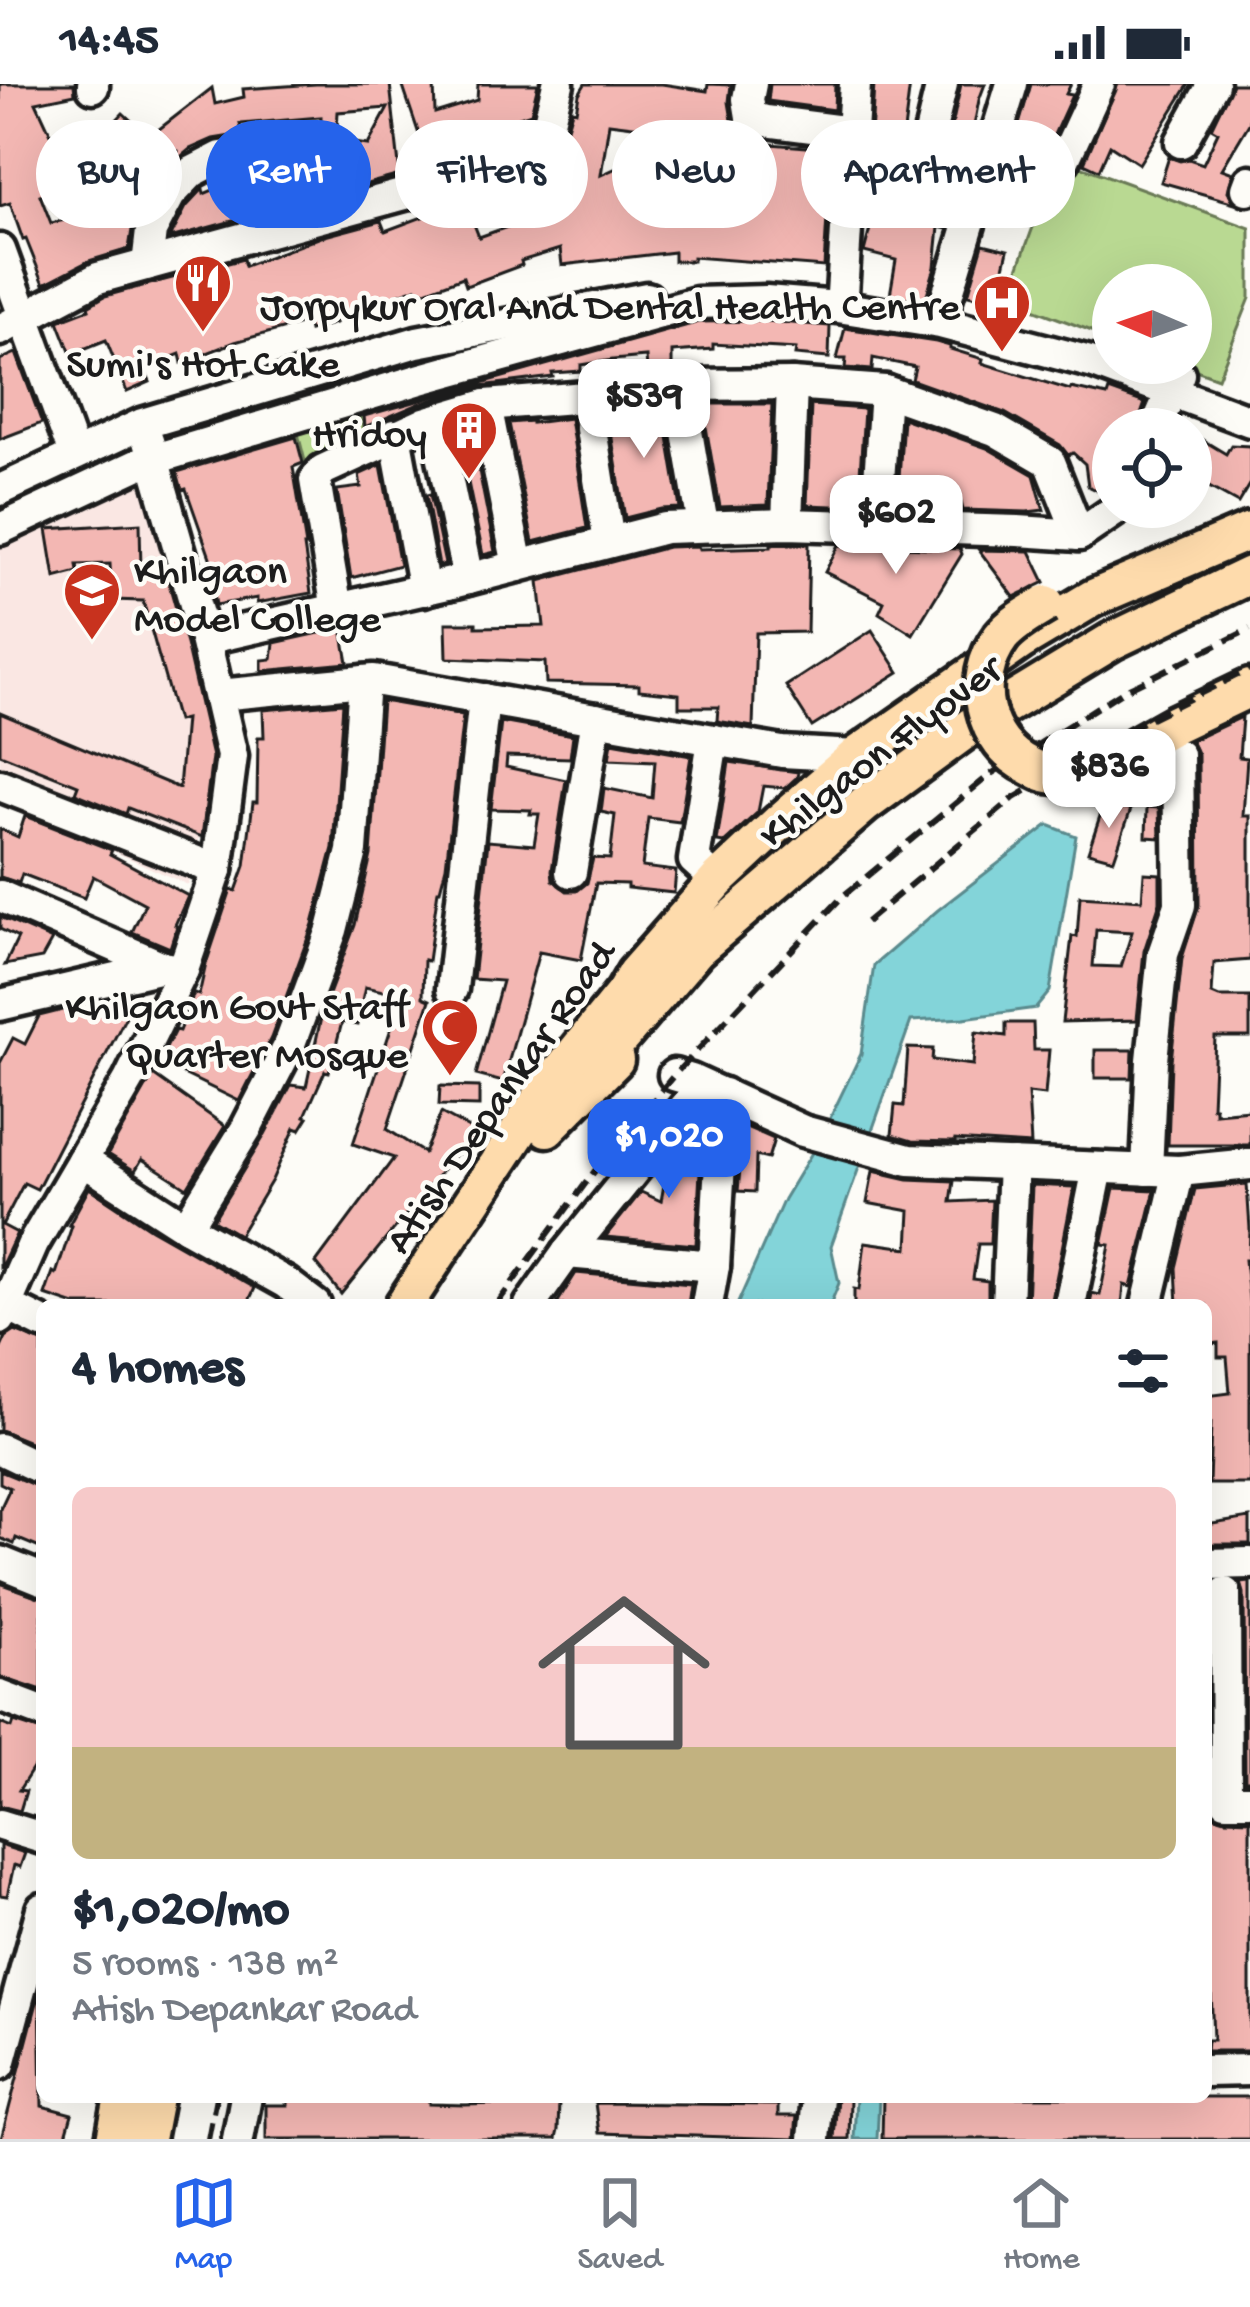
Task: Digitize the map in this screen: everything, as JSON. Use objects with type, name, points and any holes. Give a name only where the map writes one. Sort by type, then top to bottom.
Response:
[{"type":"main road","points":[[1250,528],[1144,560],[1046,604],[1013,626],[1001,637],[989,664],[985,707],[995,736],[1011,754],[1056,775],[1102,765],[1250,688]]},
{"type":"main road","name":"Atish Depankar Road","points":[[408,1299],[548,1088],[635,974],[717,880],[856,756],[1021,641],[1093,598],[1250,528]]},
{"type":"main road","name":"Khilgaon Flyover","points":[[624,994],[765,861],[914,741],[1037,658],[1250,554]]},
{"type":"main road","name":"Khilgaon Flyover","points":[[605,1055],[696,950],[865,804],[946,743],[1112,641],[1250,575]]},
{"type":"main road","points":[[547,1128],[788,890],[940,767],[1138,642],[1250,591]]},
{"type":"main road","name":"Atish Depankar Road","points":[[438,1299],[547,1128],[605,1055]]},
{"type":"main road","points":[[115,2139],[122,2103]]},
{"type":"main road","points":[[146,2139],[153,2103]]},
{"type":"street","points":[[12,324],[98,278],[405,194],[543,146],[558,84]]},
{"type":"street","points":[[751,84],[751,117],[801,126]]},
{"type":"street","points":[[852,120],[856,84]]},
{"type":"street","points":[[933,120],[942,84]]},
{"type":"street","points":[[943,309],[1012,84]]},
{"type":"street","points":[[1075,136],[1099,84]]},
{"type":"street","points":[[1181,142],[1213,84]]},
{"type":"street","points":[[147,265],[151,231],[170,195],[206,165]]},
{"type":"street","points":[[842,294],[846,228]]},
{"type":"street","points":[[0,250],[12,324],[74,454]]},
{"type":"street","points":[[0,490],[142,424],[417,342],[694,290],[768,288],[864,295],[943,309],[1092,347]]},
{"type":"street","points":[[0,529],[153,460],[696,303],[766,302],[862,310],[940,322],[1092,362]]},
{"type":"street","points":[[787,524],[792,384]]},
{"type":"street","points":[[337,609],[315,480],[323,470],[395,435],[486,405],[679,385],[792,384],[885,391],[995,430],[1050,462],[1079,535]]},
{"type":"street","points":[[1180,384],[1250,421]]},
{"type":"street","points":[[1183,384],[1250,403]]},
{"type":"street","points":[[679,385],[703,525]]},
{"type":"street","points":[[876,526],[885,391]]},
{"type":"street","points":[[586,397],[609,542]]},
{"type":"street","points":[[486,405],[518,566]]},
{"type":"street","points":[[435,420],[468,579]]},
{"type":"street","points":[[36,1321],[2,1309],[33,1244],[129,1080],[217,870],[232,756],[205,639],[142,424]]},
{"type":"street","points":[[395,435],[424,590]]},
{"type":"street","points":[[205,639],[424,590],[664,528],[787,524],[1079,535],[1092,526]]},
{"type":"street","points":[[219,695],[374,680],[782,752],[856,756]]},
{"type":"street","points":[[185,1227],[246,1129],[289,1046],[332,930],[352,851],[364,681]]},
{"type":"street","points":[[452,989],[484,699]]},
{"type":"street","points":[[571,872],[596,718]]},
{"type":"street","points":[[713,740],[694,860],[717,880]]},
{"type":"street","points":[[1147,1170],[1163,954],[1180,905],[1178,755]]},
{"type":"street","points":[[0,785],[217,870]]},
{"type":"street","points":[[0,896],[173,968]]},
{"type":"street","points":[[3,1003],[173,968]]},
{"type":"street","points":[[700,1085],[803,1131],[910,1160],[1179,1172],[1250,1164]]},
{"type":"street","points":[[534,1299],[700,1085]]},
{"type":"street","points":[[700,1085],[714,1266],[708,1299]]},
{"type":"street","points":[[82,1160],[281,1294]]},
{"type":"street","points":[[1007,1299],[1013,1164]]},
{"type":"street","points":[[1071,1299],[1099,1168]]},
{"type":"street","points":[[1148,1299],[1179,1172]]},
{"type":"street","points":[[568,1253],[714,1266]]},
{"type":"street","points":[[0,1449],[36,1466]]},
{"type":"street","points":[[0,1562],[36,1577]]},
{"type":"street","points":[[1212,1564],[1250,1563]]},
{"type":"street","points":[[1225,1593],[1226,1800],[1250,1800]]},
{"type":"street","points":[[0,1696],[36,1710]]},
{"type":"street","points":[[0,1825],[36,1836]]},
{"type":"street","points":[[0,2064],[36,1928]]},
{"type":"street","points":[[0,1937],[31,1943]]},
{"type":"street","points":[[1212,2071],[1250,2070]]},
{"type":"street","points":[[238,2139],[245,2103]]},
{"type":"street","points":[[814,2139],[817,2103]]},
{"type":"shaded area","name":"Khilgaon Model College","points":[[138,468],[217,762],[188,885],[0,800],[0,522]]},
{"type":"green space","points":[[1075,164],[1250,228],[1250,298],[1218,378],[1212,376],[1212,264],[1092,264],[1092,331],[1007,299],[1033,228],[1075,228]]},
{"type":"green space","points":[[351,374],[367,442],[305,461],[288,394]]},
{"type":"water","points":[[1048,825],[1076,836],[1050,991],[1036,1008],[911,1021],[831,1246],[839,1283],[832,1299],[740,1299],[784,1199],[819,1141],[861,1054],[874,965]]},
{"type":"water","points":[[856,2103],[879,2103],[877,2139],[854,2139]]},
{"type":"building","points":[[0,84],[74,84],[75,94],[36,102],[44,120],[36,120],[36,228],[132,228],[129,249],[89,261],[44,284],[10,203],[0,206]]},
{"type":"building","points":[[390,84],[395,176],[371,183],[371,139],[388,108],[338,112],[338,120],[206,120],[206,142],[182,156],[182,120],[171,120],[212,88],[215,104],[244,97],[243,89]]},
{"type":"building","points":[[402,84],[434,84],[435,113],[477,100],[478,84],[538,84],[531,113],[511,120],[414,120]]},
{"type":"building","points":[[585,84],[662,84],[707,91],[708,84],[731,85],[732,120],[609,123],[601,175],[612,170],[612,228],[777,228],[777,144],[801,146],[801,228],[826,228],[824,267],[693,257],[693,261],[674,261],[674,252],[562,265],[560,249],[466,286],[463,277],[418,294],[416,288],[309,331],[307,322],[182,363],[180,354],[144,368],[150,382],[127,392],[106,340],[71,354],[58,321],[89,309],[105,296],[243,259],[245,266],[321,237],[371,228],[381,221],[385,231],[475,228],[479,237],[504,228],[588,228],[588,120],[569,120],[572,110],[576,111]]},
{"type":"building","points":[[770,84],[835,84],[834,110],[768,101]]},
{"type":"building","points":[[874,84],[910,84],[905,120],[872,120]]},
{"type":"building","points":[[961,84],[985,84],[975,120],[953,120]]},
{"type":"building","points":[[1031,84],[1071,84],[1066,94],[1072,95],[1061,120],[1020,120]]},
{"type":"building","points":[[1118,84],[1189,84],[1139,164],[1110,145],[1099,170],[1084,163]]},
{"type":"building","points":[[1232,84],[1250,84],[1250,122],[1222,169],[1233,173],[1228,191],[1235,203],[1161,182],[1169,157],[1203,164],[1218,132],[1211,128]]},
{"type":"building","points":[[203,189],[207,228],[170,238],[175,228],[182,228],[186,207]]},
{"type":"building","points":[[870,228],[939,228],[925,301],[890,295],[896,260],[864,252]]},
{"type":"building","points":[[983,244],[1008,250],[996,302],[968,295]]},
{"type":"building","points":[[699,322],[830,326],[829,358],[795,355],[796,349],[713,344],[713,349],[672,352],[672,366],[647,369],[646,357],[613,360],[581,365],[581,371],[552,373],[553,377],[481,386],[419,404],[365,427],[364,416]]},
{"type":"building","points":[[845,328],[936,342],[983,359],[982,363],[1070,390],[1107,396],[1109,390],[1145,403],[1143,408],[1092,408],[1092,488],[1085,464],[1073,453],[1068,455],[1060,445],[1005,413],[912,380],[915,367],[873,358],[872,370],[845,368],[846,359],[837,359]]},
{"type":"building","points":[[16,353],[42,423],[0,439],[0,360]]},
{"type":"building","points":[[702,404],[772,404],[768,505],[720,507]]},
{"type":"building","points":[[811,405],[864,409],[858,507],[807,505]]},
{"type":"building","points":[[663,407],[680,508],[625,518],[608,414]]},
{"type":"building","points":[[570,418],[587,528],[533,542],[509,423]]},
{"type":"building","points":[[903,418],[987,448],[1034,475],[1044,510],[963,510],[961,502],[921,502],[922,495],[898,493]]},
{"type":"building","points":[[471,430],[495,552],[483,555],[458,434]]},
{"type":"building","points":[[296,437],[303,463],[293,467],[311,593],[216,605],[209,566],[213,566],[177,472]]},
{"type":"building","points":[[1231,445],[1250,446],[1250,483],[1238,503],[1212,489],[1212,446],[1226,454]]},
{"type":"building","points":[[381,465],[400,565],[351,578],[337,490],[361,487],[359,475]]},
{"type":"building","points":[[430,494],[445,564],[439,566],[426,495]]},
{"type":"building","points":[[140,523],[141,571],[166,573],[212,757],[202,837],[128,808],[126,814],[75,793],[78,785],[0,754],[0,713],[179,788],[185,719],[177,721],[143,601],[112,600],[110,564],[77,565],[78,572],[55,578],[47,529]]},
{"type":"building","points":[[809,544],[807,632],[756,633],[753,727],[717,721],[718,707],[679,707],[679,694],[639,690],[639,685],[546,683],[545,662],[447,658],[446,623],[544,626],[539,581],[668,547]]},
{"type":"building","points":[[839,545],[960,549],[962,554],[913,634],[879,613],[884,602],[825,572]]},
{"type":"building","points":[[979,550],[1030,551],[1045,582],[1014,597]]},
{"type":"building","points":[[342,628],[348,663],[262,671],[262,660],[272,659],[274,643]]},
{"type":"building","points":[[872,630],[899,672],[812,727],[786,686]]},
{"type":"building","points":[[382,701],[463,715],[446,867],[428,961],[424,960],[423,997],[430,1000],[387,1129],[424,1153],[441,1113],[478,1133],[468,1159],[457,1152],[341,1294],[316,1263],[394,1158],[353,1144],[402,995],[365,987],[357,1025],[342,1022],[329,1072],[325,1071],[308,1117],[300,1130],[295,1128],[272,1180],[239,1235],[213,1220],[291,1085],[306,1087],[322,1013],[355,925],[371,855]]},
{"type":"building","points":[[343,703],[333,848],[313,924],[271,1038],[239,1101],[159,1062],[175,1030],[179,1031],[194,993],[199,995],[231,889],[236,891],[245,866],[253,802],[257,802],[263,710]]},
{"type":"building","points":[[1242,717],[1239,757],[1247,758],[1243,816],[1250,816],[1250,960],[1214,963],[1212,994],[1250,997],[1250,1037],[1215,1037],[1212,1107],[1215,1113],[1250,1110],[1250,1145],[1168,1145],[1182,958],[1199,905],[1198,755],[1191,741]]},
{"type":"building","points":[[501,722],[573,735],[570,758],[507,756],[506,767],[566,780],[552,870],[553,880],[567,891],[577,891],[587,883],[593,858],[610,859],[615,815],[601,812],[604,788],[652,798],[655,761],[609,759],[612,742],[691,756],[680,822],[648,818],[642,867],[676,871],[674,893],[596,883],[581,960],[539,952],[503,1082],[476,1075],[502,981],[473,979],[488,841],[534,845],[539,814],[491,809]]},
{"type":"building","points":[[729,762],[798,772],[785,788],[763,786],[758,812],[724,843],[717,842]]},
{"type":"building","points":[[1104,804],[1131,809],[1114,859],[1088,852]]},
{"type":"building","points":[[1147,807],[1159,808],[1160,838],[1146,837]]},
{"type":"building","points":[[25,816],[112,850],[110,854],[188,896],[170,948],[132,932],[145,904],[93,876],[84,898],[22,874],[19,883],[0,877],[0,829],[18,837]]},
{"type":"building","points":[[1144,873],[1160,874],[1160,902],[1144,951],[1137,1020],[1062,1022],[1080,896],[1142,900]],"holes":[[[1096,930],[1132,932],[1121,967],[1093,966]]]},
{"type":"building","points":[[0,917],[52,940],[42,958],[5,965],[18,938],[0,929]]},
{"type":"building","points":[[138,993],[37,1189],[24,1183],[2,1225],[17,1233],[0,1269],[0,1063],[13,1038],[25,1044],[39,1016],[71,1008],[94,1020],[104,1001]]},
{"type":"building","points":[[1006,1023],[1033,1023],[1034,1050],[1049,1050],[1045,1095],[1028,1093],[1031,1145],[912,1141],[892,1135],[895,1105],[904,1106],[908,1048],[933,1049],[932,1060],[973,1065],[976,1032],[1006,1036]]},
{"type":"building","points":[[1095,1050],[1133,1050],[1132,1078],[1095,1078]]},
{"type":"building","points":[[153,1075],[225,1126],[187,1188],[142,1159],[135,1171],[108,1154]]},
{"type":"building","points":[[440,1086],[479,1087],[479,1106],[439,1105]]},
{"type":"building","points":[[703,1116],[696,1245],[605,1237],[641,1192],[661,1201],[669,1158]]},
{"type":"building","points":[[744,1126],[774,1139],[768,1159],[756,1156],[755,1192],[738,1191]]},
{"type":"building","points":[[873,1171],[908,1179],[954,1181],[951,1202],[992,1200],[990,1244],[978,1244],[973,1279],[988,1281],[988,1299],[854,1299],[865,1242],[908,1248],[910,1211],[867,1203]]},
{"type":"building","points":[[1247,1184],[1250,1484],[1212,1484],[1212,1395],[1230,1393],[1227,1357],[1218,1357],[1218,1343],[1212,1344],[1212,1299],[1178,1299],[1176,1268],[1195,1189]]},
{"type":"building","points":[[1032,1185],[1074,1187],[1052,1299],[1027,1299]]},
{"type":"building","points":[[89,1188],[255,1288],[250,1299],[57,1299],[45,1295],[69,1225]]},
{"type":"building","points":[[1114,1188],[1155,1190],[1131,1287],[1124,1285],[1123,1299],[1091,1299],[1092,1293],[1100,1295],[1110,1245],[1102,1244]]},
{"type":"building","points":[[576,1273],[691,1284],[689,1299],[560,1299]]},
{"type":"building","points":[[15,1331],[36,1340],[36,1445],[0,1430],[0,1350]]},
{"type":"building","points":[[0,1471],[36,1486],[36,1546],[16,1538],[14,1544],[0,1538],[0,1509],[10,1488],[0,1483]]},
{"type":"building","points":[[1250,1518],[1250,1544],[1212,1544],[1212,1524]]},
{"type":"building","points":[[1250,1582],[1250,1780],[1245,1780],[1241,1583]]},
{"type":"building","points":[[0,1583],[36,1596],[36,1689],[0,1677]]},
{"type":"building","points":[[14,1722],[36,1729],[36,1763],[19,1790],[26,1791],[20,1811],[0,1806],[0,1723],[12,1728]]},
{"type":"building","points":[[1212,1812],[1225,1819],[1250,1820],[1250,2051],[1212,2051]]},
{"type":"building","points":[[0,1845],[25,1853],[20,1867],[14,1865],[7,1896],[0,1895]]},
{"type":"building","points":[[36,2006],[36,2103],[72,2114],[65,2139],[1,2139]]},
{"type":"building","points":[[1212,2097],[1250,2097],[1250,2139],[882,2139],[883,2103],[1212,2103]]},
{"type":"building","points":[[559,2103],[558,2130],[556,2139],[266,2139],[266,2105]]},
{"type":"building","points":[[595,2103],[778,2105],[778,2116],[797,2116],[795,2139],[599,2133]]},
{"type":"building","points":[[837,2103],[850,2103],[849,2139],[834,2139]]},
{"type":"railway","points":[[500,1299],[594,1172],[674,1075],[843,896],[991,774],[1123,691],[1250,629]]},
{"type":"railway","points":[[866,922],[1014,798],[1135,726],[1250,669]]},
{"type":"railway","points":[[208,2139],[215,2103]]},
{"type":"place","name":"Sumi's Hot Cake","points":[[203,334]]},
{"type":"place","name":"Jorpykur Oral And Dental Health Centre","points":[[1002,354]]},
{"type":"place","name":"Hridoy","points":[[469,481]]},
{"type":"place","name":"Khilgaon Model College","points":[[92,642]]},
{"type":"place","name":"Khilgaon Govt Staff Quarter Mosque","points":[[450,1078]]}]
